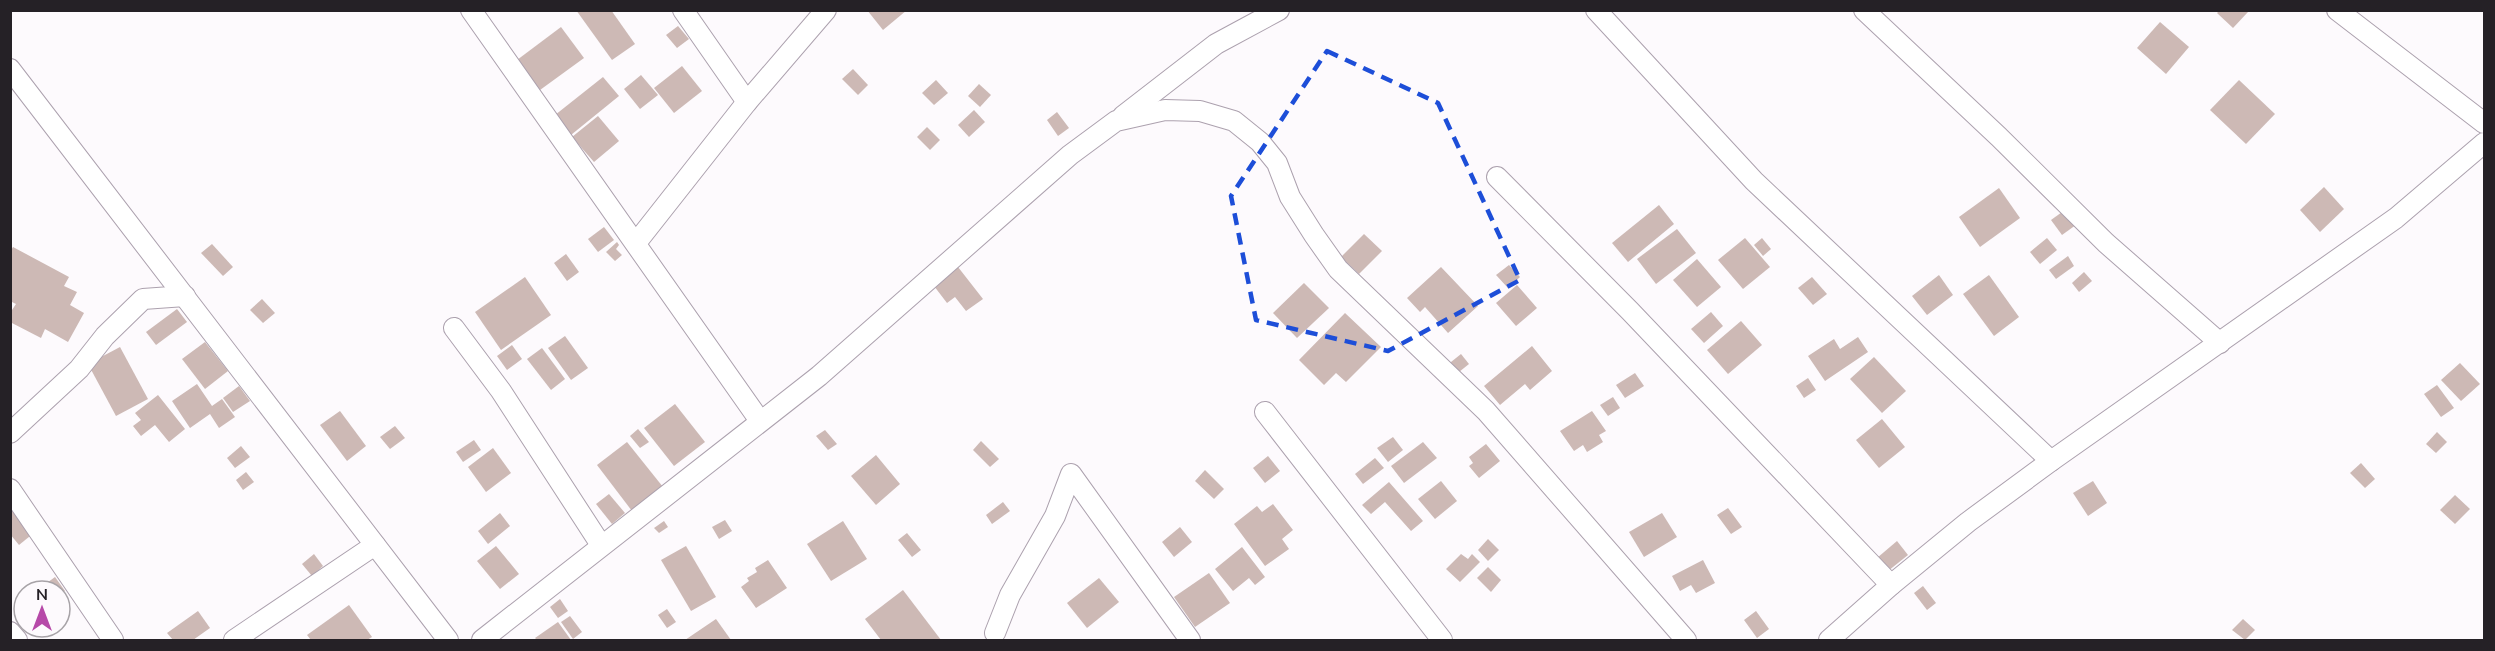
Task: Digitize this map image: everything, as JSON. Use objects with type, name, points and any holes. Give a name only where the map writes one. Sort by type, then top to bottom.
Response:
[{"type":"street","points":[[471,10],[760,422]]},
{"type":"street","points":[[683,10],[747,102]]},
{"type":"street","points":[[636,243],[747,102],[825,10]]},
{"type":"street","points":[[482,640],[819,376],[1070,155],[1216,44],[1279,10]]},
{"type":"street","points":[[1596,10],[1754,182],[2050,461]]},
{"type":"street","points":[[1864,10],[1999,137],[2106,243],[2220,343]]},
{"type":"street","points":[[2337,10],[2484,123]]},
{"type":"street","points":[[10,69],[448,640]]},
{"type":"street","points":[[1116,121],[1165,110],[1200,111],[1234,121],[1260,142],[1277,163],[1290,198],[1338,269],[1486,411],[1686,640]]},
{"type":"street","points":[[1829,640],[1891,585],[1968,522],[2050,461],[2396,218],[2484,143]]},
{"type":"street","points":[[1497,177],[1630,311],[1891,585]]},
{"type":"street","points":[[10,433],[79,369],[105,336],[143,299],[185,296]]},
{"type":"street","points":[[454,328],[501,391],[601,545]]},
{"type":"street","points":[[1265,412],[1442,640]]},
{"type":"street","points":[[995,633],[1010,596],[1055,516],[1071,474],[1190,640]]},
{"type":"street","points":[[10,489],[113,640]]},
{"type":"street","points":[[234,640],[375,545]]},
{"type":"street","points":[[10,632],[17,640]]},
{"type":"highlighted area","points":[[1327,51],[1438,103],[1520,280],[1388,351],[1256,320],[1231,196]]},
{"type":"building","points":[[576,10],[611,10],[635,44],[612,60]]},
{"type":"building","points":[[867,10],[907,10],[883,30]]},
{"type":"building","points":[[2220,10],[2247,10],[2248,12],[2233,28],[2217,13]]},
{"type":"building","points":[[2160,22],[2189,47],[2166,74],[2137,48]]},
{"type":"building","points":[[678,26],[689,39],[677,48],[666,35]]},
{"type":"building","points":[[561,27],[584,58],[540,90],[517,60]]},
{"type":"building","points":[[682,66],[702,91],[674,113],[654,88]]},
{"type":"building","points":[[853,69],[868,85],[858,95],[842,79]]},
{"type":"building","points":[[641,75],[658,95],[640,109],[624,89]]},
{"type":"building","points":[[603,77],[619,96],[566,139],[550,119]]},
{"type":"building","points":[[936,80],[948,93],[934,105],[922,93]]},
{"type":"building","points":[[2239,80],[2275,114],[2246,144],[2210,110]]},
{"type":"building","points":[[979,84],[991,95],[980,107],[968,96]]},
{"type":"building","points":[[974,110],[985,122],[969,137],[958,125]]},
{"type":"building","points":[[1057,112],[1069,128],[1058,136],[1047,120]]},
{"type":"building","points":[[598,116],[619,141],[594,162],[572,137]]},
{"type":"building","points":[[927,127],[940,140],[930,150],[917,137]]},
{"type":"building","points":[[2324,187],[2344,209],[2320,232],[2300,210]]},
{"type":"building","points":[[1999,188],[2020,218],[1980,247],[1959,217]]},
{"type":"building","points":[[1659,205],[1674,224],[1628,262],[1612,243]]},
{"type":"building","points":[[2069,207],[2080,222],[2062,235],[2051,220]]},
{"type":"building","points":[[604,227],[614,240],[598,252],[588,239]]},
{"type":"building","points":[[1677,229],[1696,253],[1656,284],[1637,259]]},
{"type":"building","points":[[1364,234],[1382,251],[1359,274],[1341,257]]},
{"type":"building","points":[[1745,238],[1770,267],[1743,289],[1718,260]]},
{"type":"building","points":[[1762,238],[1771,249],[1763,256],[1754,245]]},
{"type":"building","points":[[2047,238],[2057,250],[2040,264],[2030,252]]},
{"type":"building","points":[[617,242],[619,245],[616,249],[622,255],[615,261],[606,252]]},
{"type":"building","points":[[212,244],[233,267],[223,276],[201,253]]},
{"type":"building","points":[[13,247],[69,277],[64,286],[77,292],[70,305],[84,313],[68,342],[45,329],[41,338],[10,322],[10,313],[16,304],[10,301],[10,252]]},
{"type":"building","points":[[566,254],[579,272],[567,281],[554,263]]},
{"type":"building","points":[[2068,256],[2074,266],[2056,279],[2049,270]]},
{"type":"building","points":[[1697,259],[1721,287],[1697,307],[1673,280]]},
{"type":"building","points":[[1509,265],[1520,277],[1508,288],[1496,275]]},
{"type":"building","points":[[958,267],[983,299],[966,311],[955,297],[947,303],[934,286]]},
{"type":"building","points":[[1441,267],[1478,306],[1448,333],[1425,307],[1420,312],[1407,298]]},
{"type":"building","points":[[2084,272],[2092,281],[2079,292],[2072,283]]},
{"type":"building","points":[[1939,275],[1953,295],[1927,315],[1912,296]]},
{"type":"building","points":[[1989,275],[2019,317],[1994,336],[1963,294]]},
{"type":"building","points":[[525,277],[551,315],[501,350],[475,312]]},
{"type":"building","points":[[1812,277],[1827,294],[1813,305],[1798,288]]},
{"type":"building","points":[[1304,283],[1329,308],[1297,338],[1273,313]]},
{"type":"building","points":[[1517,285],[1537,308],[1516,326],[1496,303]]},
{"type":"building","points":[[262,299],[275,313],[263,323],[250,310]]},
{"type":"building","points":[[177,309],[187,322],[156,345],[146,332]]},
{"type":"building","points":[[1711,312],[1723,326],[1704,343],[1691,329]]},
{"type":"building","points":[[1345,313],[1381,347],[1346,382],[1336,373],[1324,385],[1299,360]]},
{"type":"building","points":[[1741,321],[1762,345],[1728,374],[1707,350]]},
{"type":"building","points":[[565,336],[588,368],[571,380],[548,348]]},
{"type":"building","points":[[1858,337],[1868,352],[1825,381],[1808,356],[1834,339],[1840,349]]},
{"type":"building","points":[[205,342],[228,371],[205,389],[182,359]]},
{"type":"building","points":[[512,345],[522,359],[507,370],[497,356]]},
{"type":"building","points":[[1532,346],[1552,371],[1530,390],[1525,384],[1500,405],[1484,386]]},
{"type":"building","points":[[120,347],[148,399],[116,416],[88,364]]},
{"type":"building","points":[[542,348],[565,379],[551,390],[527,359]]},
{"type":"building","points":[[1461,354],[1469,364],[1454,376],[1446,366]]},
{"type":"building","points":[[1874,357],[1906,391],[1882,413],[1850,379]]},
{"type":"building","points":[[2460,363],[2480,384],[2461,401],[2441,380]]},
{"type":"building","points":[[1635,373],[1644,386],[1625,398],[1616,385]]},
{"type":"building","points":[[1808,378],[1816,390],[1804,398],[1796,386]]},
{"type":"building","points":[[197,384],[212,406],[222,399],[235,417],[219,428],[210,414],[190,428],[172,401]]},
{"type":"building","points":[[2437,385],[2454,408],[2441,417],[2424,394]]},
{"type":"building","points":[[239,386],[250,401],[233,412],[223,398]]},
{"type":"building","points":[[158,395],[185,429],[169,442],[155,425],[141,436],[133,426],[141,420],[135,413]]},
{"type":"building","points":[[1613,397],[1620,408],[1608,416],[1600,405]]},
{"type":"building","points":[[675,404],[705,442],[674,466],[644,428]]},
{"type":"building","points":[[340,411],[366,446],[347,461],[320,425]]},
{"type":"building","points":[[1592,411],[1606,431],[1599,435],[1603,442],[1587,452],[1583,445],[1574,451],[1560,431]]},
{"type":"building","points":[[1882,419],[1905,447],[1879,468],[1856,440]]},
{"type":"building","points":[[395,426],[405,438],[390,449],[380,437]]},
{"type":"building","points":[[638,429],[649,442],[640,448],[630,436]]},
{"type":"building","points":[[825,430],[837,444],[828,450],[816,436]]},
{"type":"building","points":[[2437,432],[2447,442],[2436,453],[2426,444]]},
{"type":"building","points":[[1393,437],[1403,450],[1388,462],[1377,448]]},
{"type":"building","points":[[474,440],[481,450],[463,462],[456,452]]},
{"type":"building","points":[[981,441],[999,459],[990,467],[973,450]]},
{"type":"building","points":[[627,442],[663,487],[632,511],[597,465]]},
{"type":"building","points":[[1423,442],[1437,458],[1404,483],[1391,466]]},
{"type":"building","points":[[1486,444],[1500,461],[1479,478],[1469,466],[1473,463],[1469,457]]},
{"type":"building","points":[[241,446],[250,457],[235,468],[227,458]]},
{"type":"building","points":[[493,448],[511,473],[486,492],[468,467]]},
{"type":"building","points":[[876,455],[900,484],[876,505],[851,476]]},
{"type":"building","points":[[1268,456],[1280,471],[1265,483],[1253,468]]},
{"type":"building","points":[[1375,458],[1384,468],[1363,484],[1355,474]]},
{"type":"building","points":[[2361,463],[2375,479],[2365,488],[2350,473]]},
{"type":"building","points":[[1205,470],[1224,489],[1214,499],[1195,481]]},
{"type":"building","points":[[246,472],[254,482],[243,490],[236,480]]},
{"type":"building","points":[[1441,481],[1457,501],[1435,519],[1418,499]]},
{"type":"building","points":[[2093,481],[2107,503],[2088,516],[2073,493]]},
{"type":"building","points":[[1389,482],[1423,521],[1411,531],[1385,502],[1371,514],[1362,505]]},
{"type":"building","points":[[609,494],[625,513],[612,524],[596,504]]},
{"type":"building","points":[[2455,495],[2470,509],[2455,524],[2440,510]]},
{"type":"building","points":[[1003,502],[1010,511],[992,524],[986,515]]},
{"type":"building","points":[[1273,504],[1293,530],[1282,539],[1289,549],[1265,566],[1234,524],[1257,506],[1262,512]]},
{"type":"building","points":[[14,507],[35,532],[19,545],[10,534],[10,510]]},
{"type":"building","points":[[1728,508],[1742,527],[1731,534],[1717,515]]},
{"type":"building","points":[[500,513],[510,526],[488,544],[478,531]]},
{"type":"building","points":[[1662,513],[1677,537],[1644,557],[1629,532]]},
{"type":"building","points":[[725,520],[732,531],[719,539],[712,527]]},
{"type":"building","points":[[664,521],[668,527],[659,533],[654,528]]},
{"type":"building","points":[[843,521],[867,559],[831,581],[807,544]]},
{"type":"building","points":[[1180,527],[1192,542],[1174,557],[1162,542]]},
{"type":"building","points":[[907,533],[921,550],[912,557],[898,540]]},
{"type":"building","points":[[1488,539],[1499,550],[1488,561],[1478,550]]},
{"type":"building","points":[[1897,541],[1908,555],[1888,571],[1877,558]]},
{"type":"building","points":[[496,546],[519,574],[500,589],[477,561]]},
{"type":"building","points":[[686,546],[716,597],[691,611],[661,560]]},
{"type":"building","points":[[1242,547],[1265,577],[1255,585],[1249,578],[1233,591],[1215,569]]},
{"type":"building","points":[[314,554],[323,566],[312,576],[302,564]]},
{"type":"building","points":[[1461,554],[1468,559],[1472,554],[1480,562],[1460,582],[1446,569]]},
{"type":"building","points":[[768,560],[787,588],[756,608],[741,587],[749,581],[747,578],[757,572],[755,568]]},
{"type":"building","points":[[1703,560],[1715,583],[1696,593],[1691,585],[1680,591],[1672,576]]},
{"type":"building","points":[[1488,567],[1501,580],[1491,592],[1477,578]]},
{"type":"building","points":[[1209,573],[1230,603],[1195,627],[1174,597]]},
{"type":"building","points":[[1099,578],[1119,602],[1087,628],[1067,603]]},
{"type":"building","points":[[1923,586],[1936,603],[1927,610],[1914,593]]},
{"type":"building","points":[[903,590],[941,640],[881,640],[865,619]]},
{"type":"building","points":[[560,599],[568,611],[558,618],[550,607]]},
{"type":"building","points":[[349,605],[372,637],[367,640],[311,640],[307,635]]},
{"type":"building","points":[[667,609],[676,622],[667,628],[658,615]]},
{"type":"building","points":[[198,611],[210,628],[193,640],[173,640],[167,633]]},
{"type":"building","points":[[1756,611],[1769,629],[1757,638],[1744,620]]},
{"type":"building","points":[[570,616],[582,632],[573,639],[561,622]]},
{"type":"building","points":[[716,619],[731,640],[685,640]]},
{"type":"building","points":[[2243,619],[2255,630],[2245,640],[2232,630]]},
{"type":"building","points":[[558,622],[571,640],[537,640],[535,638]]}]
